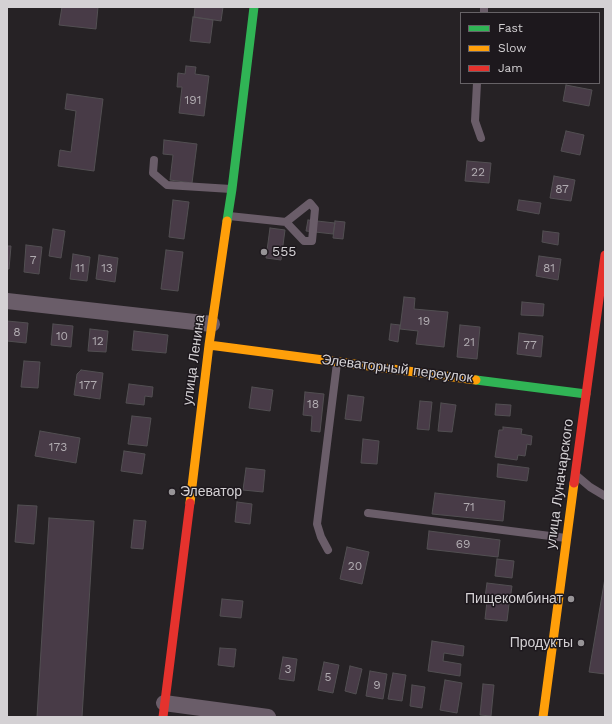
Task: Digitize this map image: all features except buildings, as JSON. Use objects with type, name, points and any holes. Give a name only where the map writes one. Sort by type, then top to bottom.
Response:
[{"type":"main road","name":"улица Ленина","points":[[163,710],[209,345],[232,189],[254,7]]},
{"type":"main road","name":"улица Луначарского","points":[[542,717],[586,394],[601,313],[605,256]]},
{"type":"main road","name":"Элеваторный переулок","points":[[209,345],[586,394]]},
{"type":"street","points":[[7,301],[212,324]]},
{"type":"street","points":[[163,710],[268,717]]},
{"type":"lane","points":[[477,84],[475,121],[481,138]]},
{"type":"lane","points":[[154,160],[153,174],[167,184],[232,189]]},
{"type":"lane","points":[[228,216],[286,222],[304,240],[312,241],[316,209],[310,203],[286,222]]},
{"type":"lane","points":[[328,550],[321,537],[317,524],[337,362]]},
{"type":"lane","points":[[575,474],[590,487],[605,496]]},
{"type":"lane","points":[[368,513],[566,538]]},
{"type":"traffic: fast","points":[[227,221],[254,7]]},
{"type":"traffic: fast","points":[[476,380],[586,394]]},
{"type":"traffic: slow","points":[[190,503],[209,345],[227,221]]},
{"type":"traffic: slow","points":[[209,345],[476,380]]},
{"type":"traffic: slow","points":[[543,717],[574,483]]},
{"type":"traffic: jam","points":[[574,483],[605,255]]},
{"type":"traffic: jam","points":[[163,717],[190,503]]},
{"type":"place","name":"555","points":[[264,252]]},
{"type":"place","name":"Элеватор","points":[[172,492]]},
{"type":"place","name":"Пищекомбинат","points":[[571,599]]},
{"type":"place","name":"Продукты","points":[[581,643]]}]
